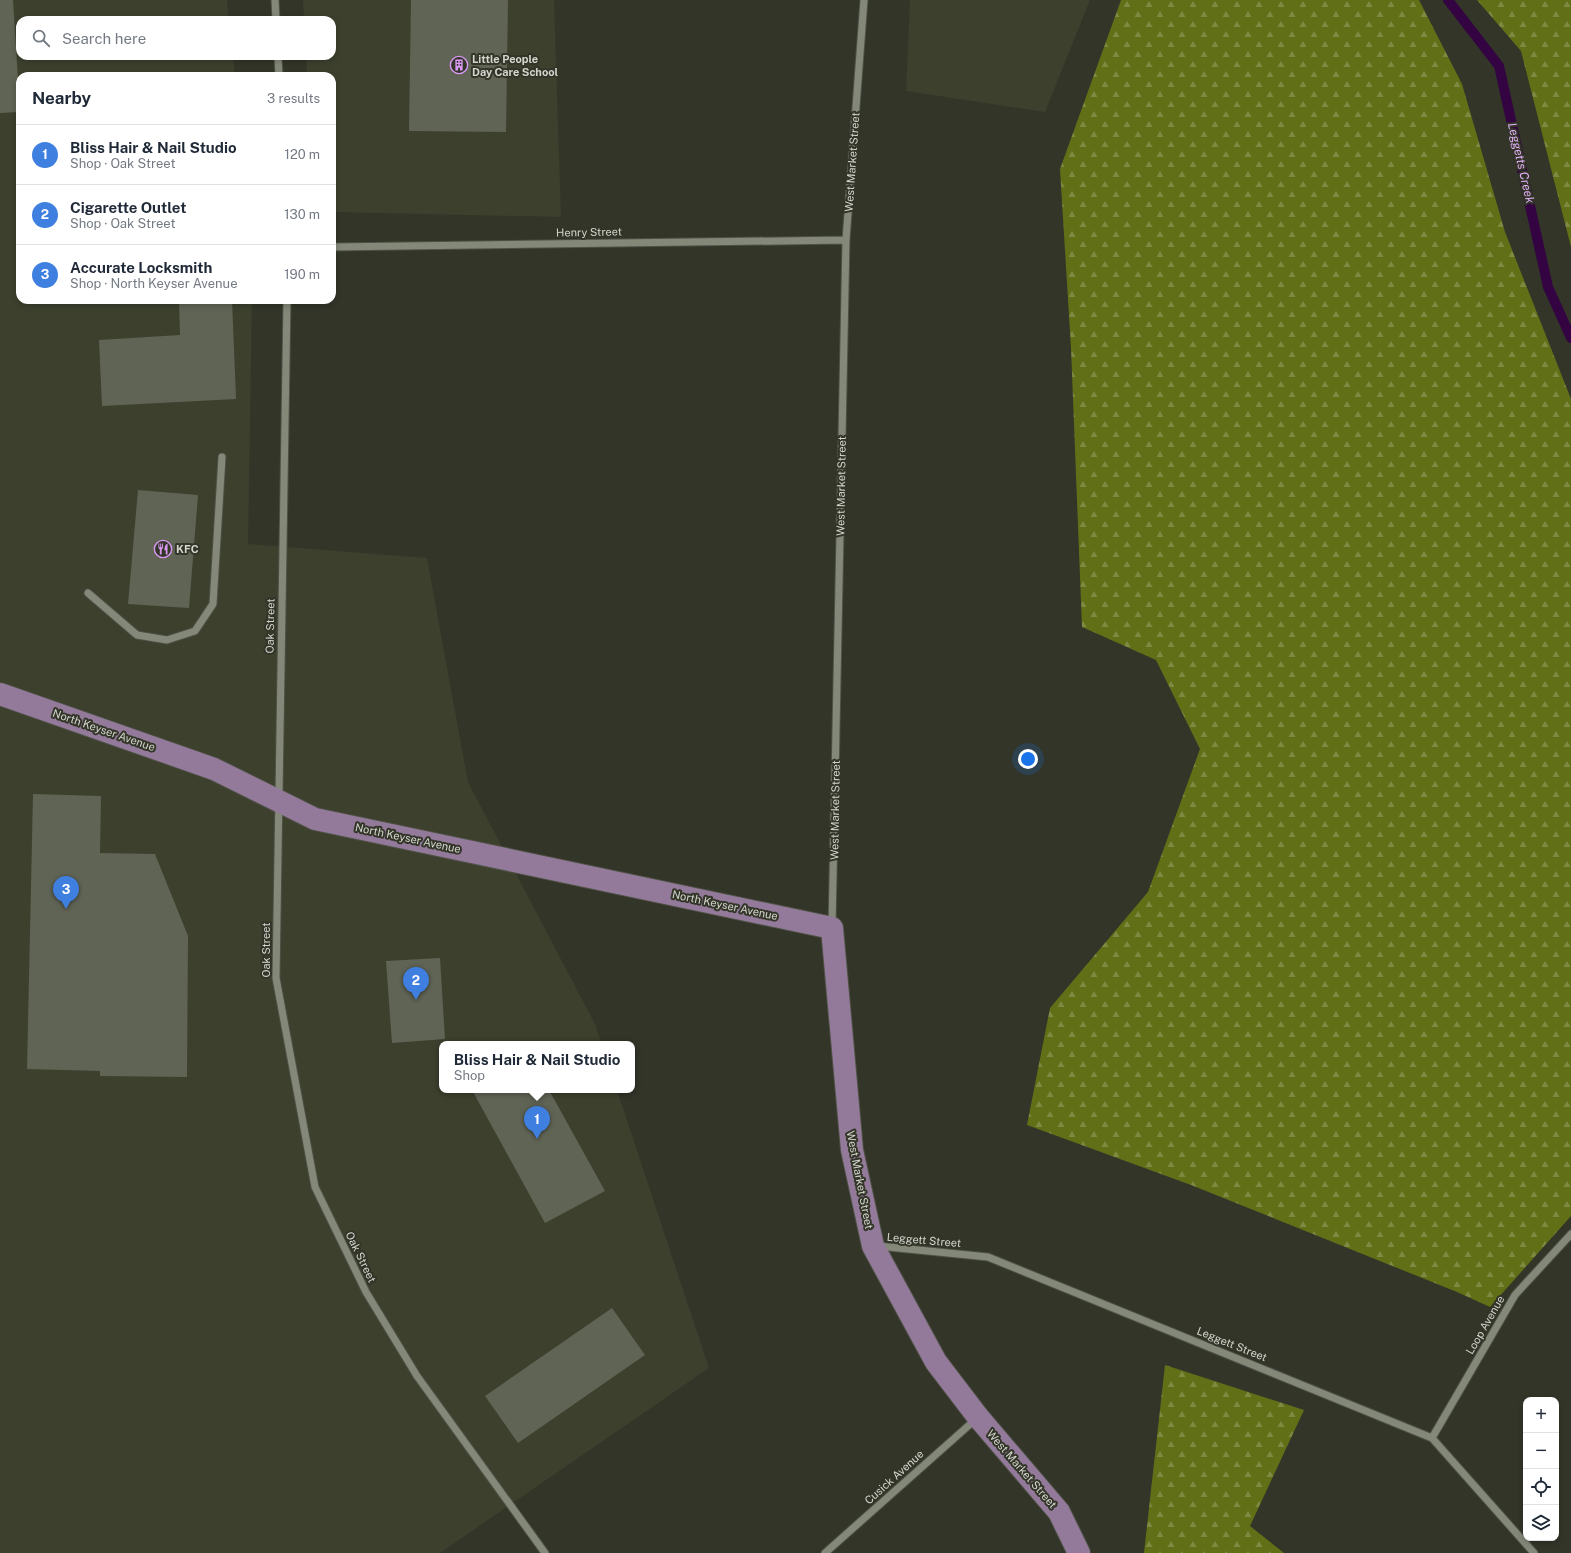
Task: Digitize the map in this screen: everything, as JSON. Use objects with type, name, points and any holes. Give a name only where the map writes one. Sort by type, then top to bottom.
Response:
[{"type":"main road","name":"North Keyser Avenue","points":[[0,694],[214,769],[315,819],[832,928]]},
{"type":"main road","name":"West Market Street","points":[[832,928],[852,1150],[873,1246],[936,1362],[978,1417],[1059,1512],[1079,1553]]},
{"type":"street","points":[[275,0],[276,16]]},
{"type":"street","name":"West Market Street","points":[[832,928],[846,240],[864,0]]},
{"type":"street","points":[[278,60],[280,72]]},
{"type":"street","name":"Henry Street","points":[[336,247],[846,240]]},
{"type":"street","name":"Oak Street","points":[[287,304],[276,978],[315,1188],[366,1292],[417,1376],[545,1553]]},
{"type":"street","points":[[88,593],[137,635],[167,640],[194,631],[214,604],[222,456]]},
{"type":"street","name":"Loop Avenue","points":[[1432,1438],[1515,1295],[1571,1234]]},
{"type":"street","name":"Leggett Street","points":[[873,1246],[988,1257],[1432,1438],[1534,1553]]},
{"type":"street","name":"Cusick Avenue","points":[[826,1553],[978,1417]]},
{"type":"shaded area","points":[[0,0],[227,0],[229,16],[16,16],[16,60],[233,60],[235,72],[16,72],[16,304],[252,304],[248,544],[427,558],[468,782],[595,1024],[601,1041],[439,1041],[439,1093],[618,1093],[709,1368],[440,1553],[0,1553]]},
{"type":"shaded area","points":[[303,0],[554,0],[561,217],[336,212],[336,72],[307,72],[306,60],[336,60],[336,16],[304,16]]},
{"type":"shaded area","points":[[910,0],[1090,0],[1045,112],[906,91]]},
{"type":"green space","points":[[1121,0],[1419,0],[1462,84],[1505,232],[1571,399],[1571,1216],[1490,1307],[1457,1292],[1191,1185],[1027,1125],[1050,1008],[1148,892],[1200,749],[1156,660],[1082,627],[1071,348],[1060,169]]},
{"type":"green space","points":[[1477,0],[1571,0],[1571,247],[1521,51]]},
{"type":"green space","points":[[1165,1365],[1304,1410],[1250,1526],[1284,1553],[1144,1553]]},
{"type":"building","points":[[0,0],[13,0],[18,72],[16,72],[16,112],[0,113]]},
{"type":"building","name":"Little People Day Care School","points":[[411,0],[508,0],[506,132],[409,131]]},
{"type":"building","points":[[179,304],[232,304],[236,399],[102,406],[99,340],[180,335]]},
{"type":"building","name":"KFC","points":[[138,490],[198,495],[189,608],[128,604]]},
{"type":"building","points":[[33,794],[101,796],[100,853],[155,854],[188,936],[187,1077],[100,1076],[100,1071],[27,1069]]},
{"type":"building","points":[[440,958],[445,1039],[392,1043],[386,961]]},
{"type":"building","points":[[474,1093],[551,1093],[605,1191],[545,1223]]},
{"type":"building","points":[[612,1308],[645,1355],[518,1443],[485,1396]]},
{"type":"waterway","name":"Leggetts Creek","points":[[1448,0],[1499,66],[1548,287],[1571,338]]},
{"type":"place","name":"Little People Day Care School","points":[[459,65]]},
{"type":"place","name":"KFC","points":[[163,549]]},
{"type":"place","name":"Accurate Locksmith","points":[[66,909]]},
{"type":"place","name":"Cigarette Outlet","points":[[416,1000]]},
{"type":"place","name":"Bliss Hair & Nail Studio","points":[[537,1139]]}]
